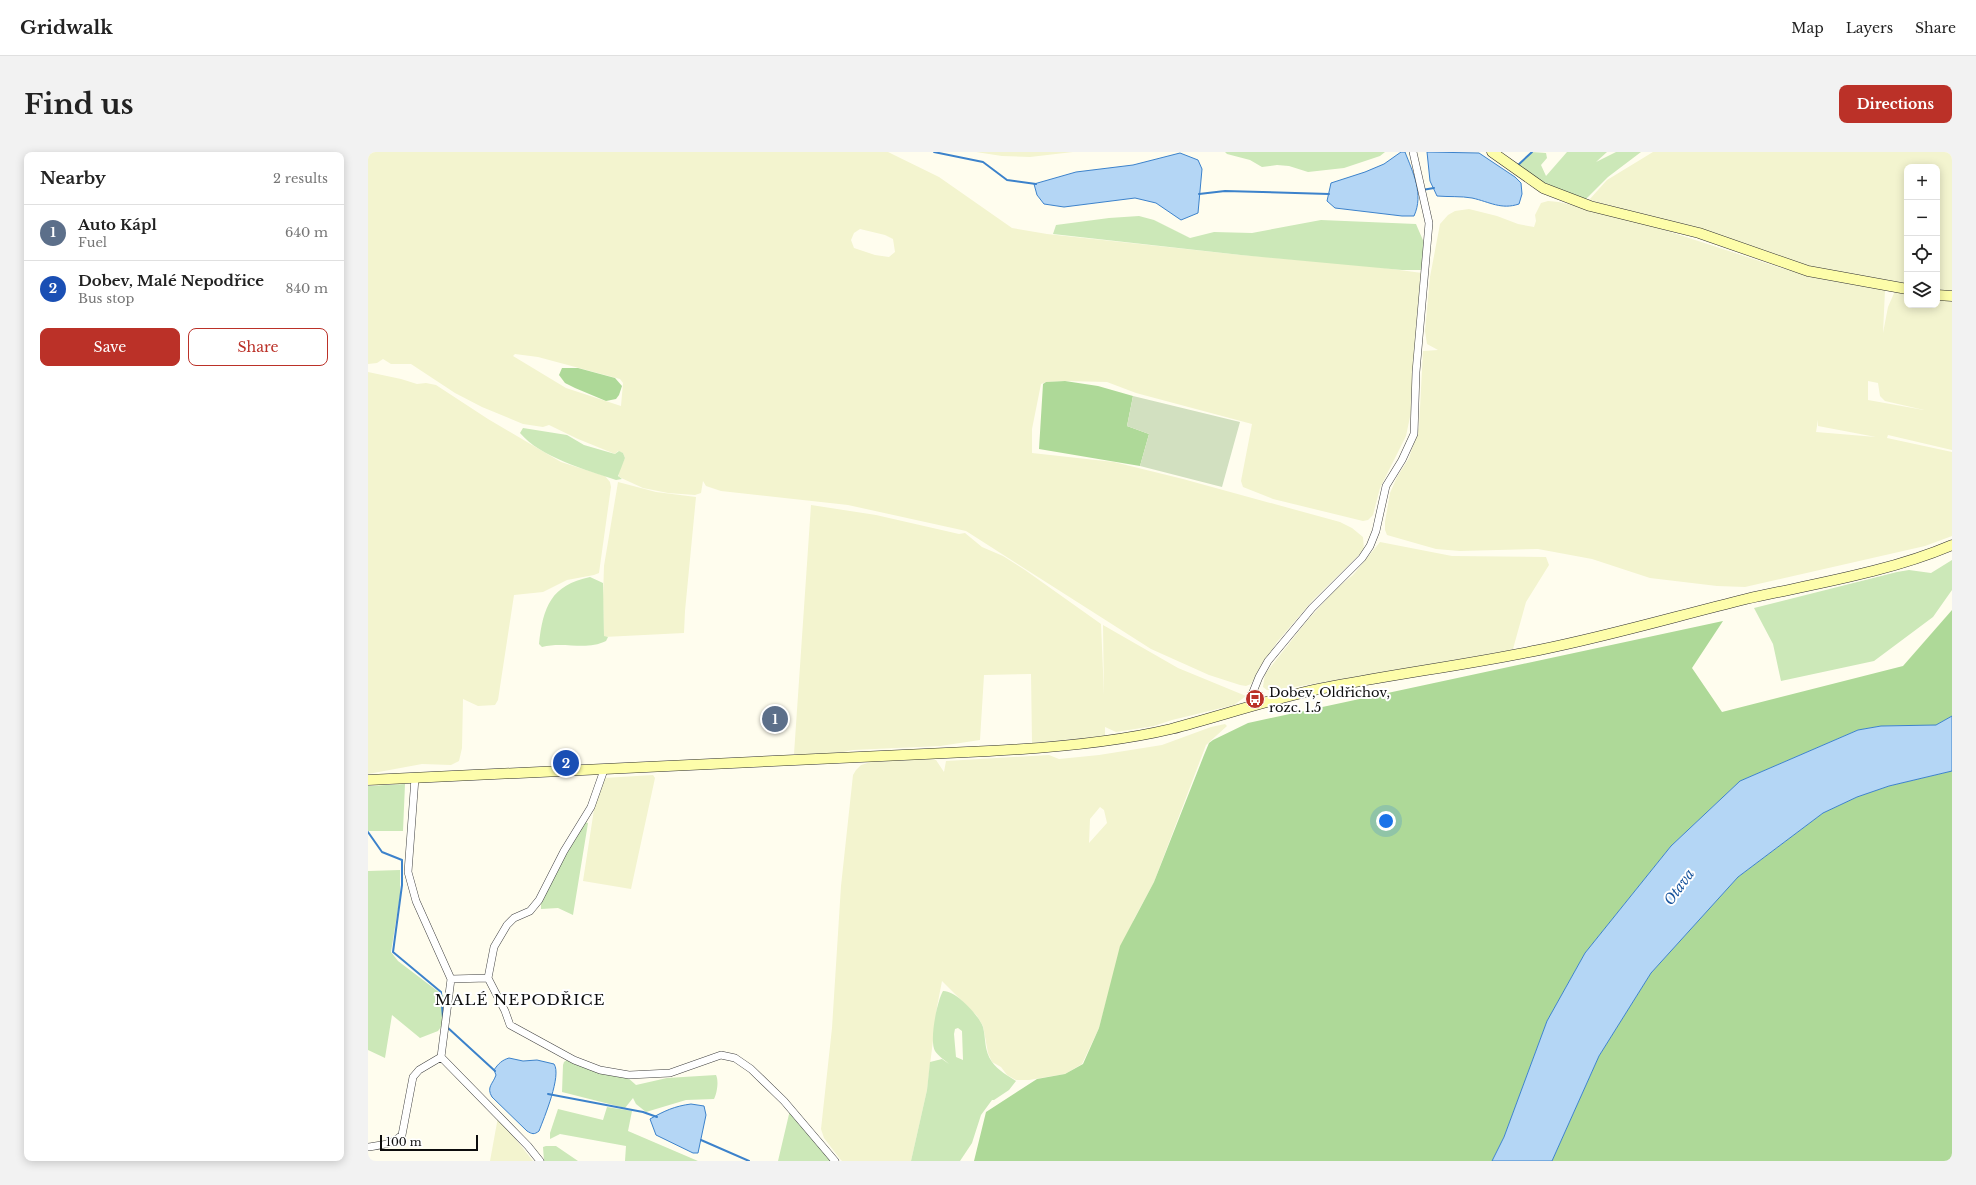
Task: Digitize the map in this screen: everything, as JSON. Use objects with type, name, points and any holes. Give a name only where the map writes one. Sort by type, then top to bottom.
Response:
[{"type":"main road","points":[[1492,152],[1543,188],[1590,206],[1699,233],[1808,271],[1904,288]]},
{"type":"main road","points":[[1940,295],[1952,296]]},
{"type":"main road","points":[[368,780],[604,770],[1032,748],[1111,740],[1169,729],[1332,686],[1539,650],[1650,625],[1718,606],[1846,577],[1932,554],[1952,546]]},
{"type":"street","points":[[1252,706],[1250,700],[1268,661],[1312,608],[1362,558],[1370,546],[1376,531],[1386,486],[1402,460],[1414,434],[1416,372],[1429,223],[1413,152]]},
{"type":"street","points":[[604,770],[591,807],[564,851],[539,900],[530,911],[514,918],[507,925],[494,947],[488,978],[510,1025],[574,1060],[600,1070],[629,1075],[670,1073],[717,1055],[726,1055],[735,1058],[751,1069],[784,1101],[835,1161]]},
{"type":"street","points":[[415,778],[408,872],[416,901],[451,979],[441,1057]]},
{"type":"street","points":[[451,979],[488,978]]},
{"type":"street","points":[[368,1147],[388,1144],[396,1141],[402,1135],[413,1077],[419,1070],[441,1057]]},
{"type":"street","points":[[441,1057],[528,1146],[540,1161]]},
{"type":"green space","points":[[368,152],[888,152],[939,177],[1012,228],[1047,234],[1241,255],[1362,265],[1422,273],[1417,319],[1411,412],[1406,436],[1380,488],[1373,515],[1368,520],[1363,521],[1273,499],[1243,487],[1241,481],[1252,424],[1136,393],[1107,382],[1065,381],[1046,382],[1041,384],[1032,429],[1032,453],[1114,462],[1183,479],[1340,522],[1352,528],[1363,537],[1364,550],[1313,600],[1277,642],[1251,684],[1246,686],[1209,675],[1151,649],[966,531],[848,505],[721,491],[706,486],[703,481],[701,493],[695,495],[668,493],[643,488],[619,477],[618,472],[625,458],[623,453],[618,451],[615,454],[549,425],[543,427],[523,424],[482,407],[455,393],[411,364],[391,364],[383,359],[377,363],[368,364]],"holes":[[[860,229],[885,235],[893,239],[895,252],[889,257],[875,255],[854,248],[851,240],[854,233]],[[515,354],[538,357],[620,379],[623,383],[621,406],[566,388],[513,356]]]},
{"type":"green space","points":[[976,152],[1073,152],[1030,157],[1002,156]]},
{"type":"green space","points":[[1225,152],[1385,152],[1380,156],[1344,168],[1308,172],[1289,166],[1277,165],[1262,167],[1250,160],[1227,154]]},
{"type":"green space","points":[[1532,152],[1546,153],[1547,158],[1541,165],[1546,176],[1567,152],[1607,152],[1596,162],[1616,152],[1641,152],[1608,177],[1585,200],[1529,175],[1518,165]]},
{"type":"green space","points":[[1653,152],[1952,152],[1952,292],[1940,290],[1940,164],[1904,164],[1904,284],[1798,264],[1701,230],[1589,200],[1607,180]]},
{"type":"green space","points":[[1548,201],[1559,202],[1637,221],[1781,268],[1832,281],[1885,290],[1883,333],[1888,307],[1895,291],[1904,292],[1904,308],[1940,308],[1940,298],[1952,300],[1952,450],[1888,435],[1887,438],[1952,452],[1952,536],[1925,546],[1745,587],[1717,586],[1650,578],[1592,559],[1538,549],[1460,551],[1436,549],[1387,535],[1385,530],[1385,522],[1390,493],[1397,477],[1409,458],[1419,427],[1423,351],[1438,350],[1427,344],[1425,331],[1430,277],[1440,224],[1448,215],[1455,211],[1469,209],[1497,216],[1518,224],[1534,227],[1536,221],[1535,215],[1541,203]],"holes":[[[1868,381],[1878,383],[1880,396],[1885,401],[1924,410],[1868,400]],[[1818,420],[1818,426],[1876,437],[1816,432]]]},
{"type":"green space","points":[[1139,216],[1154,220],[1190,238],[1214,232],[1252,233],[1321,220],[1416,224],[1425,245],[1422,270],[1402,270],[1241,255],[1053,234],[1056,225],[1109,218]]},
{"type":"green space","points":[[562,368],[578,368],[615,378],[622,386],[619,395],[616,399],[606,401],[575,388],[565,383],[559,375]]},
{"type":"green space","points":[[368,372],[417,384],[426,383],[436,385],[488,419],[561,462],[605,476],[610,482],[611,487],[599,573],[567,580],[543,592],[514,595],[498,700],[495,705],[478,706],[463,699],[462,748],[459,761],[451,765],[422,764],[368,774]]},
{"type":"green space","points":[[1065,381],[1098,386],[1133,396],[1127,426],[1149,434],[1140,466],[1039,449],[1043,384],[1046,382]]},
{"type":"green space","points":[[1133,396],[1240,422],[1222,487],[1140,466],[1149,434],[1127,426]]},
{"type":"green space","points":[[523,428],[567,435],[584,445],[615,454],[619,451],[623,453],[625,458],[618,476],[622,479],[616,480],[551,456],[529,442],[520,433]]},
{"type":"green space","points":[[618,482],[656,492],[696,497],[684,633],[604,637],[604,566]]},
{"type":"green space","points":[[811,505],[876,515],[959,534],[965,533],[982,547],[1003,556],[1025,570],[1101,624],[1104,695],[1103,625],[1178,668],[1246,696],[1234,705],[1172,720],[1154,726],[1116,732],[1105,727],[1105,736],[1032,743],[1031,674],[984,675],[980,740],[940,746],[853,750],[822,756],[794,754]]},
{"type":"green space","points":[[1380,542],[1452,556],[1546,557],[1549,565],[1526,602],[1513,649],[1289,688],[1267,690],[1263,687],[1265,674],[1306,622],[1336,589],[1353,575]]},
{"type":"green space","points":[[1952,560],[1952,590],[1933,617],[1874,661],[1781,681],[1773,644],[1754,608],[1897,572],[1909,570],[1931,573]]},
{"type":"green space","points":[[590,577],[603,583],[604,636],[608,637],[606,641],[598,644],[583,646],[550,645],[542,647],[539,644],[543,619],[551,600],[566,586]]},
{"type":"green space","points":[[1952,610],[1952,716],[1936,725],[1881,726],[1858,730],[1740,781],[1671,846],[1585,953],[1547,1021],[1504,1137],[1492,1161],[974,1161],[986,1112],[1037,1079],[1065,1074],[1083,1064],[1099,1028],[1120,946],[1154,882],[1204,755],[1209,743],[1213,740],[1248,723],[1723,621],[1692,668],[1722,712],[1903,666]]},
{"type":"green space","points":[[1225,724],[1227,726],[1206,745],[1154,882],[1134,919],[1112,980],[1099,1028],[1082,1064],[1065,1074],[1029,1080],[1016,1080],[1007,1075],[1001,1067],[992,1062],[988,1053],[983,1026],[977,1016],[942,981],[937,1007],[927,1090],[911,1161],[842,1161],[824,1138],[821,1129],[832,1028],[841,886],[853,775],[856,770],[861,765],[871,762],[929,759],[936,760],[944,772],[946,761],[1049,755],[1059,759],[1099,755],[1162,745],[1211,727]],"holes":[[[1100,807],[1104,810],[1107,823],[1089,843],[1090,819]]]},
{"type":"green space","points":[[1952,771],[1952,1161],[1552,1161],[1599,1056],[1651,973],[1738,877],[1823,813],[1857,797],[1889,786]]},
{"type":"green space","points":[[653,775],[655,778],[631,889],[583,881],[595,803],[604,778]]},
{"type":"green space","points":[[405,784],[403,831],[368,831],[368,786]]},
{"type":"green space","points":[[585,822],[588,823],[573,915],[558,908],[541,909],[541,902],[565,853]]},
{"type":"green space","points":[[400,870],[400,896],[391,952],[398,961],[444,996],[443,1024],[438,1031],[420,1038],[392,1015],[385,1058],[368,1050],[368,871]]},
{"type":"green space","points":[[943,991],[948,992],[960,999],[972,1010],[983,1027],[986,1049],[989,1058],[994,1065],[1016,1081],[1009,1090],[992,1100],[981,1115],[972,1143],[960,1161],[911,1161],[927,1090],[930,1062],[942,1059],[949,1064],[936,1053],[933,1046],[934,1021]],"holes":[[[958,1028],[962,1031],[963,1060],[956,1057],[954,1034],[955,1029]]]},
{"type":"green space","points":[[567,1060],[627,1077],[636,1085],[667,1078],[716,1075],[717,1090],[714,1099],[686,1100],[646,1112],[636,1104],[633,1098],[625,1108],[562,1092],[563,1065]]},
{"type":"green space","points":[[607,1107],[632,1111],[628,1131],[698,1161],[625,1161],[626,1146],[560,1134],[550,1139],[550,1133],[558,1109],[603,1120]]},
{"type":"green space","points":[[790,1110],[833,1161],[778,1161]]},
{"type":"green space","points":[[498,1117],[533,1161],[490,1161]]},
{"type":"green space","points":[[556,1146],[578,1161],[544,1161],[543,1147]]},
{"type":"water","points":[[1401,152],[1405,152],[1418,192],[1417,208],[1414,216],[1402,216],[1335,208],[1327,201],[1331,183],[1384,164]]},
{"type":"water","points":[[1427,152],[1479,153],[1515,177],[1521,183],[1522,194],[1519,204],[1513,206],[1501,206],[1472,198],[1437,196],[1430,181]]},
{"type":"water","points":[[1180,153],[1198,160],[1202,169],[1198,213],[1181,220],[1156,203],[1135,198],[1064,207],[1044,204],[1037,195],[1034,184],[1076,172],[1133,165]]},
{"type":"water","name":"Otava","points":[[1952,716],[1952,771],[1889,786],[1857,797],[1823,813],[1738,877],[1651,973],[1599,1056],[1552,1161],[1492,1161],[1504,1137],[1547,1021],[1585,953],[1671,846],[1740,781],[1858,730],[1881,726],[1936,725]]},
{"type":"water","points":[[509,1058],[523,1061],[537,1060],[554,1064],[556,1070],[554,1087],[548,1107],[539,1131],[534,1134],[527,1131],[490,1094],[490,1088],[496,1075],[494,1070],[500,1062]]},
{"type":"water","points":[[691,1104],[704,1106],[706,1115],[698,1153],[693,1153],[656,1135],[650,1119],[670,1109]]},
{"type":"waterway","points":[[934,152],[983,162],[1007,180],[1036,184]]},
{"type":"waterway","points":[[1517,166],[1532,152]]},
{"type":"waterway","points":[[1422,190],[1434,188]]},
{"type":"waterway","points":[[1199,194],[1225,191],[1329,194]]},
{"type":"waterway","points":[[368,832],[382,852],[402,860],[402,885],[393,952],[441,992],[443,1018]]},
{"type":"waterway","points":[[447,1027],[495,1071]]},
{"type":"waterway","points":[[548,1094],[643,1112],[657,1117]]},
{"type":"waterway","points":[[701,1140],[749,1161]]},
{"type":"place","name":"Dobev, Oldřichov, rozc. 1.5","points":[[1255,699]]},
{"type":"place","name":"Auto Kápl","points":[[775,719]]},
{"type":"place","name":"Dobev, Malé Nepodřice","points":[[566,763]]},
{"type":"district","name":"MALÉ NEPODŘICE","points":[[520,1000]]}]
